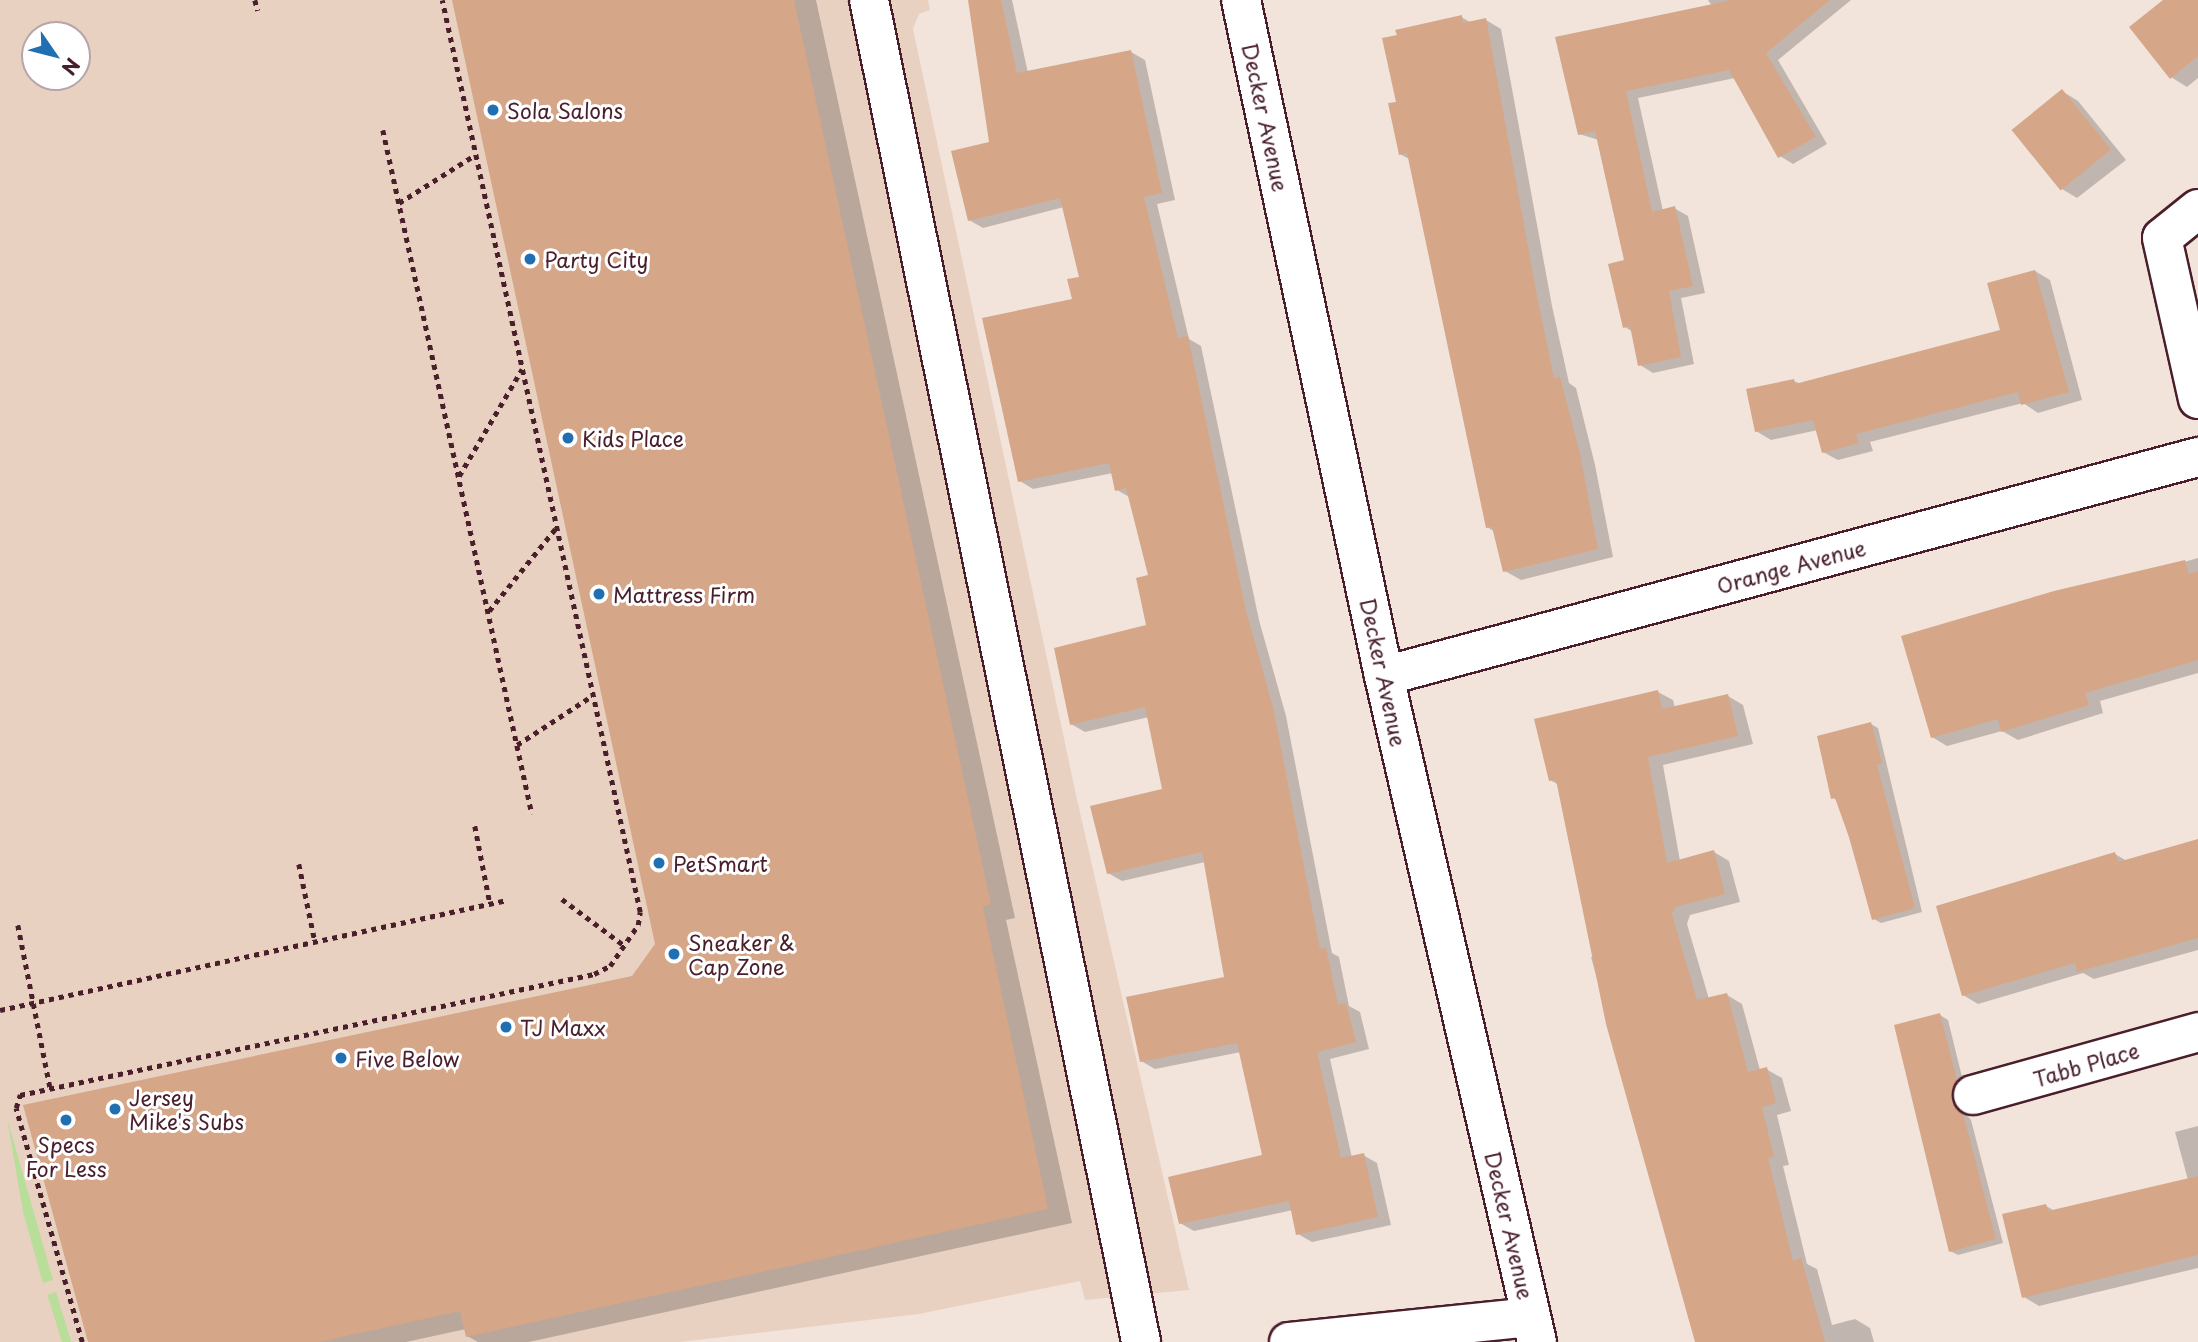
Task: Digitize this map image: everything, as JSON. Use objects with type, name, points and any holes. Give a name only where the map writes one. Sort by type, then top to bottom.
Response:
[{"type":"street","name":"Decker Avenue","points":[[1241,0],[1384,676],[1534,1329]]},
{"type":"street","points":[[879,3],[1141,1342]]},
{"type":"street","points":[[2198,209],[2162,238],[2198,399]]},
{"type":"street","name":"Orange Avenue","points":[[1384,676],[2198,457]]},
{"type":"street","name":"Tabb Place","points":[[1973,1096],[2198,1032]]},
{"type":"street","points":[[1289,1342],[1534,1329]]},
{"type":"path","points":[[256,0],[258,11]]},
{"type":"path","points":[[82,1342],[16,1108],[20,1095],[594,974],[610,966],[638,925],[639,912],[442,0]]},
{"type":"path","points":[[383,130],[533,814]]},
{"type":"path","points":[[399,203],[476,155]]},
{"type":"path","points":[[459,476],[522,369]]},
{"type":"path","points":[[488,611],[556,528]]},
{"type":"path","points":[[517,745],[592,696]]},
{"type":"path","points":[[475,826],[490,903]]},
{"type":"path","points":[[299,864],[315,941]]},
{"type":"path","points":[[562,899],[625,946]]},
{"type":"path","points":[[0,1010],[507,900]]},
{"type":"path","points":[[18,925],[50,1087]]},
{"type":"shaded area","points":[[0,0],[928,0],[930,10],[919,14],[913,29],[1076,795],[1189,1290],[1085,1300],[1080,1281],[919,1314],[680,1342],[0,1342]]},
{"type":"green space","points":[[7,1118],[53,1280],[43,1283],[23,1212]]},
{"type":"green space","points":[[56,1292],[71,1342],[62,1342],[47,1295]]},
{"type":"building","points":[[452,0],[794,0],[991,904],[983,907],[1048,1209],[466,1337],[460,1311],[319,1342],[88,1342],[23,1105],[632,976],[655,944]]},
{"type":"building","points":[[968,0],[1001,0],[1017,73],[1131,50],[1162,193],[1144,197],[1178,338],[1188,336],[1246,611],[1273,707],[1320,949],[1326,947],[1338,1005],[1346,1003],[1356,1042],[1317,1052],[1341,1158],[1364,1153],[1378,1217],[1296,1235],[1289,1201],[1179,1224],[1168,1177],[1262,1155],[1237,1043],[1140,1062],[1126,997],[1224,977],[1202,852],[1107,874],[1090,806],[1162,789],[1145,707],[1070,725],[1054,648],[1146,625],[1136,578],[1148,575],[1126,488],[1115,491],[1109,463],[1018,482],[982,318],[1072,299],[1067,279],[1079,277],[1060,198],[968,221],[951,151],[989,142]]},
{"type":"building","points":[[1732,0],[1830,0],[1766,53],[1816,137],[1778,158],[1729,70],[1626,91],[1652,212],[1675,206],[1693,286],[1669,291],[1681,357],[1638,366],[1630,326],[1623,328],[1608,264],[1624,260],[1595,131],[1578,135],[1555,37]]},
{"type":"building","points":[[2163,0],[2198,0],[2198,56],[2170,79],[2129,27]]},
{"type":"building","points":[[1462,15],[1463,23],[1486,18],[1554,378],[1560,377],[1580,454],[1598,549],[1503,572],[1492,527],[1486,528],[1407,153],[1399,155],[1388,103],[1396,102],[1382,38],[1397,35],[1395,30]]},
{"type":"building","points":[[2062,89],[2111,150],[2061,191],[2011,130]]},
{"type":"building","points":[[2035,270],[2069,392],[2021,405],[2018,392],[1856,434],[1859,443],[1822,453],[1813,420],[1755,432],[1746,389],[1794,379],[1795,384],[2000,330],[1987,283]]},
{"type":"building","points":[[2185,560],[2189,574],[2198,571],[2198,660],[2085,693],[2089,705],[2001,732],[1998,719],[1931,738],[1901,636],[2054,591]]},
{"type":"building","points":[[1658,690],[1662,709],[1728,694],[1738,736],[1648,757],[1667,863],[1714,850],[1725,894],[1675,907],[1672,914],[1697,1000],[1727,993],[1748,1072],[1767,1067],[1776,1103],[1762,1107],[1774,1157],[1768,1158],[1793,1261],[1801,1258],[1825,1342],[1695,1342],[1606,1024],[1556,780],[1549,781],[1534,719]]},
{"type":"building","points":[[1871,722],[1882,763],[1877,765],[1915,908],[1872,920],[1849,837],[1835,798],[1831,799],[1817,736]]},
{"type":"building","points":[[2198,839],[2198,938],[2077,972],[2075,963],[1962,996],[1936,906],[2115,852],[2118,862]]},
{"type":"building","points":[[1940,1013],[1957,1080],[1952,1100],[1963,1114],[1996,1239],[1949,1252],[1894,1025]]},
{"type":"building","points":[[2198,1176],[2198,1255],[2022,1298],[2002,1214],[2046,1204],[2048,1211]]},
{"type":"place","name":"Sola Salons","points":[[493,110]]},
{"type":"place","name":"Party City","points":[[530,259]]},
{"type":"place","name":"Kids Place","points":[[568,438]]},
{"type":"place","name":"Mattress Firm","points":[[599,594]]},
{"type":"place","name":"PetSmart","points":[[659,863]]},
{"type":"place","name":"Sneaker & Cap Zone","points":[[674,954]]},
{"type":"place","name":"TJ Maxx","points":[[506,1027]]},
{"type":"place","name":"Five Below","points":[[341,1058]]},
{"type":"place","name":"Jersey Mike's Subs","points":[[115,1109]]},
{"type":"place","name":"Specs For Less","points":[[66,1120]]}]
